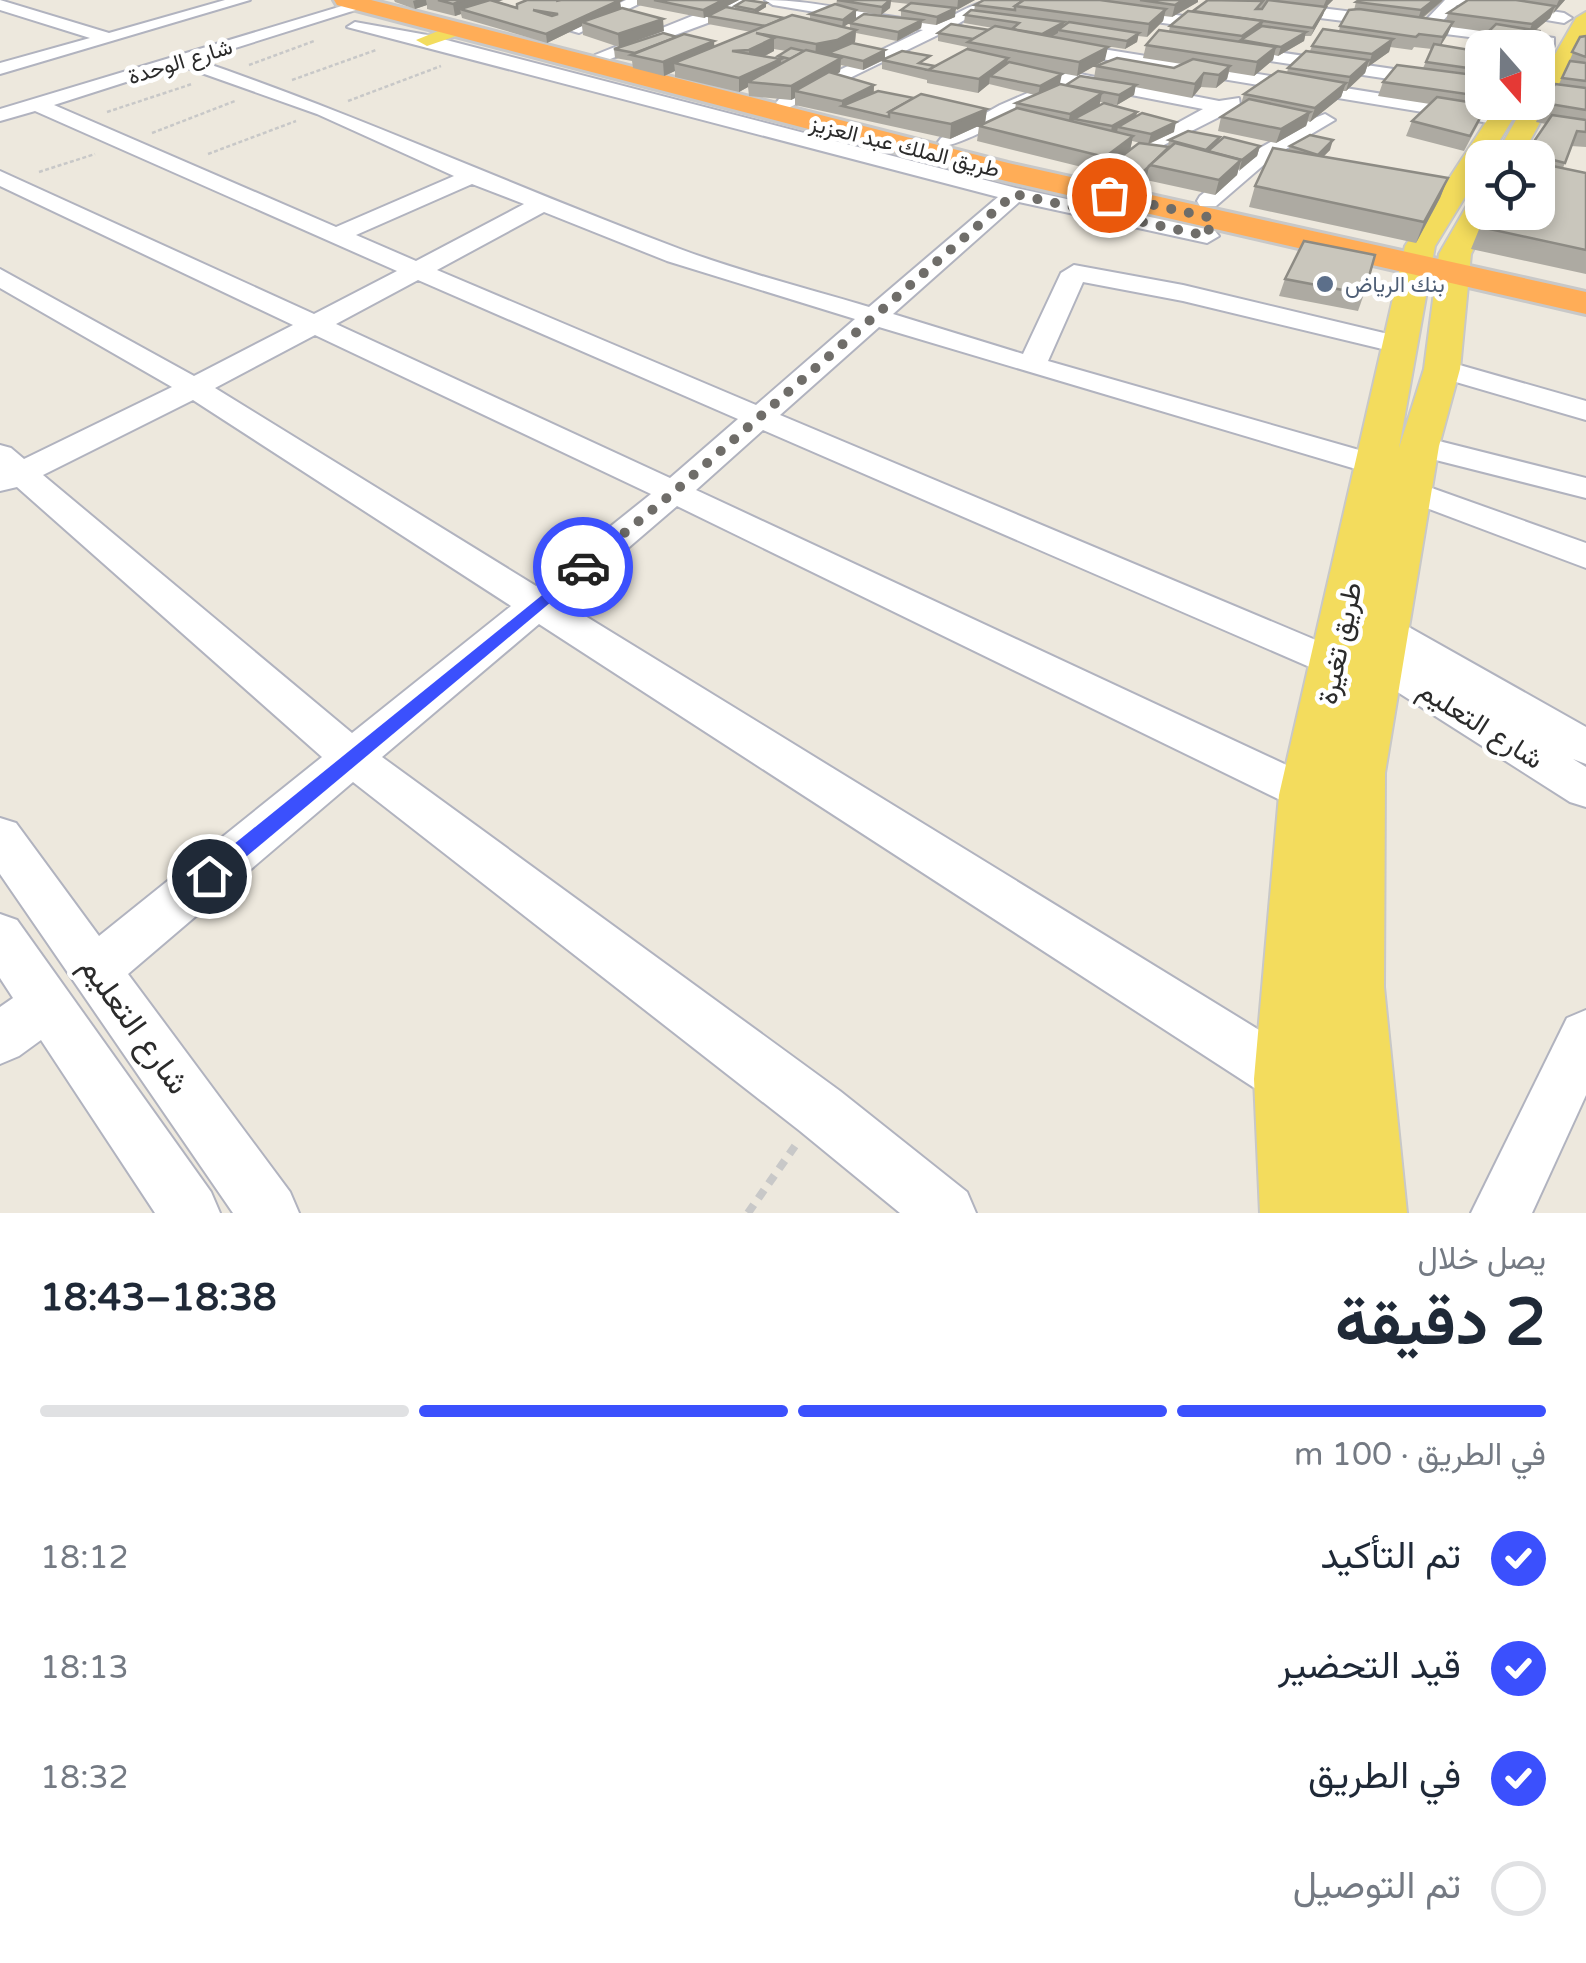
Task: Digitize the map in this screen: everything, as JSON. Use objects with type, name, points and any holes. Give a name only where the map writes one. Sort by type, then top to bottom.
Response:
[{"type":"highway","name":"طريق الملك عبد العزيز","points":[[368,4],[604,55],[760,110],[948,142],[1209,218]]},
{"type":"highway","name":"طريق الملك عبد العزيز","points":[[368,4],[432,32],[1006,172],[1209,218],[1586,285]]},
{"type":"highway","name":"طريق الملك عبد العزيز","points":[[1436,258],[1586,303]]},
{"type":"main road","name":"طريق تغيرة","points":[[1561,57],[1579,15]]},
{"type":"main road","name":"طريق تغيرة","points":[[1370,1213],[1351,987],[1356,773],[1365,651],[1402,467],[1436,258],[1514,120]]},
{"type":"main road","name":"طريق تغيرة","points":[[1436,258],[1465,223]]},
{"type":"main road","name":"طريق تغيرة","points":[[1298,1213],[1289,1079],[1307,795],[1365,651]]},
{"type":"street","points":[[604,0],[638,4]]},
{"type":"street","points":[[604,55],[703,20],[744,0]]},
{"type":"street","points":[[773,0],[1352,95],[1465,107]]},
{"type":"street","points":[[810,26],[792,22],[839,0]]},
{"type":"street","points":[[852,0],[1003,18]]},
{"type":"street","points":[[760,110],[908,45],[990,0]]},
{"type":"street","points":[[1035,0],[1236,28]]},
{"type":"street","points":[[948,142],[1120,58],[1206,0]]},
{"type":"street","points":[[1185,157],[1139,144],[1224,107],[1350,0]]},
{"type":"street","points":[[1429,27],[1454,0],[1579,15]]},
{"type":"street","points":[[0,69],[225,2],[301,21],[341,18],[432,32]]},
{"type":"street","name":"شارع الوحدة","points":[[0,115],[158,55],[368,4]]},
{"type":"street","points":[[544,41],[638,4]]},
{"type":"street","points":[[1247,4],[1324,26],[1429,27],[1461,38],[1561,57]]},
{"type":"street","points":[[0,5],[266,89],[676,256],[873,317],[1402,467],[1586,488]]},
{"type":"street","points":[[666,12],[703,20]]},
{"type":"street","points":[[866,39],[946,53]]},
{"type":"street","points":[[1208,47],[1374,72],[1465,97]]},
{"type":"street","points":[[1183,293],[1231,169],[1316,126],[1400,51]]},
{"type":"street","points":[[1002,64],[1316,126]]},
{"type":"street","points":[[826,81],[863,90]]},
{"type":"street","points":[[0,90],[415,271],[761,415],[1365,651],[1586,748]]},
{"type":"street","points":[[0,107],[30,102]]},
{"type":"street","points":[[760,110],[1014,194],[1209,218]]},
{"type":"street","points":[[956,110],[1036,122]]},
{"type":"street","points":[[1536,120],[1556,129]]},
{"type":"street","points":[[338,235],[472,176]]},
{"type":"street","points":[[5,180],[674,492],[1307,795]]},
{"type":"street","points":[[95,970],[674,492],[1014,194]]},
{"type":"street","points":[[542,204],[194,388],[7,471],[352,758],[820,1111],[946,1213]]},
{"type":"street","points":[[1032,365],[1074,272],[1183,293],[1420,357],[1586,411]]},
{"type":"street","points":[[0,277],[194,388],[1289,1079]]},
{"type":"street","points":[[1402,467],[1586,556]]},
{"type":"street","name":"شارع التعليم","points":[[1365,651],[1586,789]]},
{"type":"street","name":"شارع التعليم","points":[[0,838],[269,1213]]},
{"type":"street","name":"شارع التعليم","points":[[0,936],[190,1213]]},
{"type":"street","points":[[0,1038],[47,1004]]},
{"type":"street","points":[[1500,1213],[1586,1036]]},
{"type":"path","points":[[77,122],[222,74],[368,4]]},
{"type":"path","points":[[5,180],[126,144],[266,89],[432,32]]},
{"type":"path","points":[[748,1213],[820,1111]]},
{"type":"building","points":[[490,0],[517,8],[517,4],[527,0],[620,0],[546,34],[460,9]]},
{"type":"building","points":[[654,0],[723,0],[703,10]]},
{"type":"building","points":[[745,0],[766,3],[755,10],[735,6]]},
{"type":"building","points":[[837,0],[890,0],[882,7]]},
{"type":"building","points":[[984,0],[1024,0],[1015,10],[975,5]]},
{"type":"building","points":[[1024,0],[1100,0],[1166,9],[1149,24],[1015,6]]},
{"type":"building","points":[[1140,0],[1183,0],[1175,5]]},
{"type":"building","points":[[1208,0],[1263,1],[1256,9],[1262,9],[1268,0],[1326,7],[1313,28],[1193,11]]},
{"type":"building","points":[[1434,0],[1421,10],[1356,2]]},
{"type":"building","points":[[1468,0],[1516,0],[1555,6],[1532,24],[1448,13]]},
{"type":"building","points":[[911,3],[956,8],[937,17],[901,10]]},
{"type":"building","points":[[835,4],[856,10],[843,20],[810,14]]},
{"type":"building","points":[[726,7],[784,18],[766,26],[708,16]]},
{"type":"building","points":[[622,8],[663,19],[618,34],[582,22]]},
{"type":"building","points":[[971,10],[1064,22],[1042,34],[1012,29],[1019,23],[965,15]]},
{"type":"building","points":[[1349,10],[1453,22],[1443,37],[1340,26]]},
{"type":"building","points":[[1188,11],[1263,21],[1242,36],[1170,26]]},
{"type":"building","points":[[864,14],[922,20],[898,32],[850,23]]},
{"type":"building","points":[[792,15],[856,30],[837,40],[816,44],[756,33],[774,38],[749,50],[732,51],[781,59],[739,78],[674,63]]},
{"type":"building","points":[[1069,22],[1139,33],[1127,41],[1058,30]]},
{"type":"building","points":[[951,24],[989,30],[973,39],[938,33]]},
{"type":"building","points":[[1496,24],[1533,30],[1490,30]]},
{"type":"building","points":[[995,26],[1108,47],[1079,62],[968,42]]},
{"type":"building","points":[[1262,26],[1306,32],[1281,47],[1241,40]]},
{"type":"building","points":[[1323,29],[1393,39],[1372,54],[1312,46]]},
{"type":"building","points":[[1159,30],[1276,47],[1257,62],[1146,45]]},
{"type":"building","points":[[663,33],[677,37],[635,53],[614,49]]},
{"type":"building","points":[[684,34],[714,41],[663,62],[631,55]]},
{"type":"building","points":[[1586,36],[1586,57],[1572,52],[1580,37]]},
{"type":"building","points":[[852,43],[885,50],[863,61],[828,53]]},
{"type":"building","points":[[1434,44],[1465,49],[1465,68],[1426,62]]},
{"type":"building","points":[[791,48],[804,51],[790,59],[778,56]]},
{"type":"building","points":[[967,49],[1008,58],[979,79],[928,70]]},
{"type":"building","points":[[806,50],[841,58],[791,86],[748,82]]},
{"type":"building","points":[[902,51],[930,56],[919,63],[935,66],[928,70],[882,60]]},
{"type":"building","points":[[1306,51],[1369,60],[1350,77],[1288,68]]},
{"type":"building","points":[[1117,58],[1174,68],[1193,59],[1230,66],[1219,75],[1204,73],[1195,84],[1096,66]]},
{"type":"building","points":[[1570,61],[1586,63],[1586,81],[1562,78]]},
{"type":"building","points":[[1009,62],[1062,74],[1040,86],[990,76]]},
{"type":"building","points":[[1397,65],[1465,74],[1465,94],[1383,82]]},
{"type":"building","points":[[1278,71],[1346,83],[1315,108],[1244,94]]},
{"type":"building","points":[[829,72],[874,85],[842,101],[795,91]]},
{"type":"building","points":[[1080,76],[1136,85],[1119,95],[1066,85]]},
{"type":"building","points":[[1060,84],[1102,93],[1070,114],[1016,103]]},
{"type":"building","points":[[1555,84],[1586,88],[1586,110],[1555,105]]},
{"type":"building","points":[[878,91],[914,98],[889,112],[889,117],[842,106]]},
{"type":"building","points":[[921,94],[987,109],[951,124],[889,112]]},
{"type":"building","points":[[1437,97],[1465,101],[1465,120],[1479,120],[1470,136],[1412,121]]},
{"type":"building","points":[[1249,99],[1310,112],[1281,129],[1221,117]]},
{"type":"building","points":[[1104,103],[1137,112],[1112,126],[1074,119]]},
{"type":"building","points":[[1017,108],[1133,136],[1105,157],[979,126]]},
{"type":"building","points":[[1142,113],[1176,122],[1151,134],[1118,127]]},
{"type":"building","points":[[1555,115],[1586,120],[1586,132],[1577,131],[1565,163],[1555,160],[1555,140],[1535,140]]},
{"type":"building","points":[[1188,131],[1220,137],[1206,150],[1169,140]]},
{"type":"building","points":[[1310,135],[1333,140],[1318,155],[1290,146]]},
{"type":"building","points":[[1224,137],[1260,146],[1242,160],[1208,151]]},
{"type":"building","points":[[1139,143],[1169,147],[1141,174],[1109,166]]},
{"type":"building","points":[[1175,143],[1241,160],[1219,180],[1150,165]]},
{"type":"building","points":[[1273,148],[1448,178],[1424,222],[1255,186]]},
{"type":"building","points":[[1555,167],[1586,173],[1586,250],[1494,230],[1555,230]]},
{"type":"building","points":[[1304,241],[1375,255],[1364,294],[1285,279]]},
{"type":"way so far","points":[[583,567],[1014,194],[1207,236],[1212,218],[1109,195]]},
{"type":"place","name":"بنك الرياض","points":[[1325,284]]},
{"type":"route","points":[[209,876],[583,567]]}]
